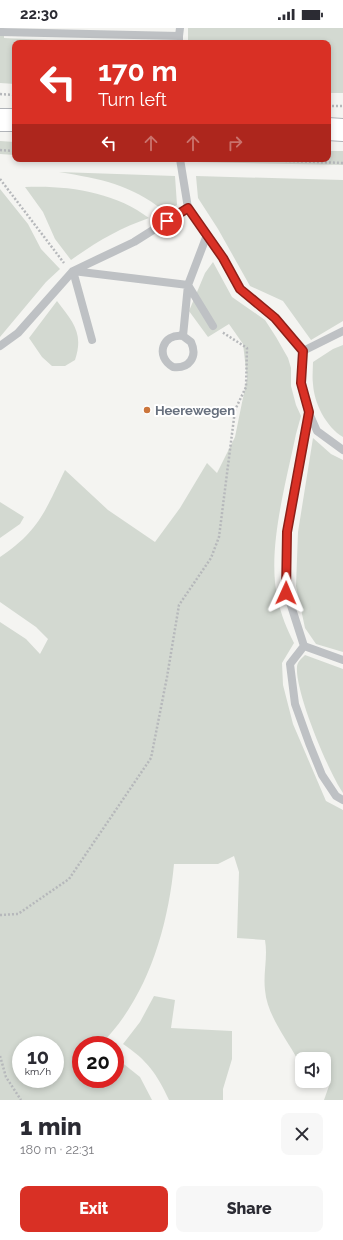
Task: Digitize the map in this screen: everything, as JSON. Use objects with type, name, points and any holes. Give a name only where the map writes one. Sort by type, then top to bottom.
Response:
[{"type":"main road","points":[[0,120],[12,120]]},
{"type":"main road","points":[[331,130],[343,130]]},
{"type":"lane","points":[[0,32],[179,36]]},
{"type":"lane","points":[[180,162],[188,208],[223,258],[240,289],[275,318],[303,351],[301,383],[309,412],[317,431],[343,450]]},
{"type":"lane","points":[[0,346],[18,333],[73,272],[134,242],[188,208]]},
{"type":"lane","points":[[182,336],[188,286],[207,235]]},
{"type":"lane","points":[[73,272],[188,286]]},
{"type":"lane","points":[[73,272],[92,340]]},
{"type":"lane","points":[[188,286],[213,326]]},
{"type":"lane","points":[[303,351],[343,331]]},
{"type":"lane","points":[[304,646],[286,593],[287,532],[309,412]]},
{"type":"lane","points":[[304,646],[343,660]]},
{"type":"lane","points":[[304,646],[290,664],[294,704],[322,775],[336,796],[343,800]]},
{"type":"path","points":[[0,94],[12,95]]},
{"type":"path","points":[[331,106],[343,106]]},
{"type":"path","points":[[0,150],[12,151]]},
{"type":"path","points":[[316,162],[343,163]]},
{"type":"path","points":[[0,179],[57,255],[73,272]]},
{"type":"path","points":[[0,915],[18,914],[69,879],[151,758],[179,605],[211,558],[219,537],[235,410],[246,387],[247,348],[213,326]]},
{"type":"path","points":[[0,1056],[6,1077],[21,1100]]},
{"type":"shaded area","points":[[0,28],[4,28],[4,38],[48,40],[12,40],[12,84],[0,83]]},
{"type":"shaded area","points":[[188,28],[343,28],[343,93],[331,93],[331,40],[188,40]]},
{"type":"shaded area","points":[[0,141],[12,142],[12,155],[0,154]]},
{"type":"shaded area","points":[[331,151],[343,151],[343,165],[196,162],[331,162]]},
{"type":"shaded area","points":[[59,172],[175,176],[177,205],[164,211],[139,194],[114,184],[102,180]]},
{"type":"shaded area","points":[[196,176],[343,180],[343,321],[311,340],[283,301],[250,286],[218,229],[198,198]]},
{"type":"shaded area","points":[[25,187],[57,187],[106,196],[136,209],[149,218],[108,236],[71,260],[55,239],[43,212]]},
{"type":"shaded area","points":[[0,189],[28,224],[41,249],[60,269],[46,282],[0,337]]},
{"type":"shaded area","points":[[213,262],[232,297],[265,320],[288,358],[291,368],[291,386],[296,405],[301,416],[279,517],[274,561],[275,581],[281,611],[294,643],[282,663],[283,685],[293,724],[326,801],[343,810],[343,1100],[324,1100],[328,1088],[331,1088],[331,1052],[295,1052],[295,1055],[273,1017],[266,999],[265,990],[265,940],[237,938],[239,872],[234,856],[218,864],[174,864],[167,913],[160,937],[152,961],[131,1006],[108,1036],[72,1036],[72,1088],[124,1088],[124,1064],[140,1077],[152,1100],[0,1100],[0,622],[26,639],[40,654],[48,639],[36,627],[0,602],[0,557],[24,538],[40,519],[65,470],[108,510],[155,542],[180,508],[207,463],[217,473],[235,437],[247,378],[243,344],[229,324],[208,337],[189,311],[205,273]]},
{"type":"shaded area","points":[[57,301],[72,322],[78,342],[75,360],[65,366],[52,366],[42,357],[29,338]]},
{"type":"shaded area","points":[[343,345],[343,437],[326,421],[318,406],[314,391],[313,362],[333,349]]},
{"type":"shaded area","points":[[313,438],[331,454],[343,460],[343,652],[316,644],[305,628],[296,586],[298,532]]},
{"type":"shaded area","points":[[0,502],[24,517],[20,524],[0,538]]},
{"type":"shaded area","points":[[305,655],[343,669],[343,793],[321,750],[301,694],[297,665]]},
{"type":"shaded area","points":[[154,996],[175,1000],[171,1028],[232,1031],[232,1059],[223,1089],[223,1100],[169,1100],[156,1075],[139,1056],[124,1045],[140,1022]]},
{"type":"place","name":"Heerewegen","points":[[147,410]]},
{"type":"route","points":[[167,221],[188,208],[223,258],[240,289],[275,318],[303,351],[301,383],[309,412],[287,532],[286,593]]}]
